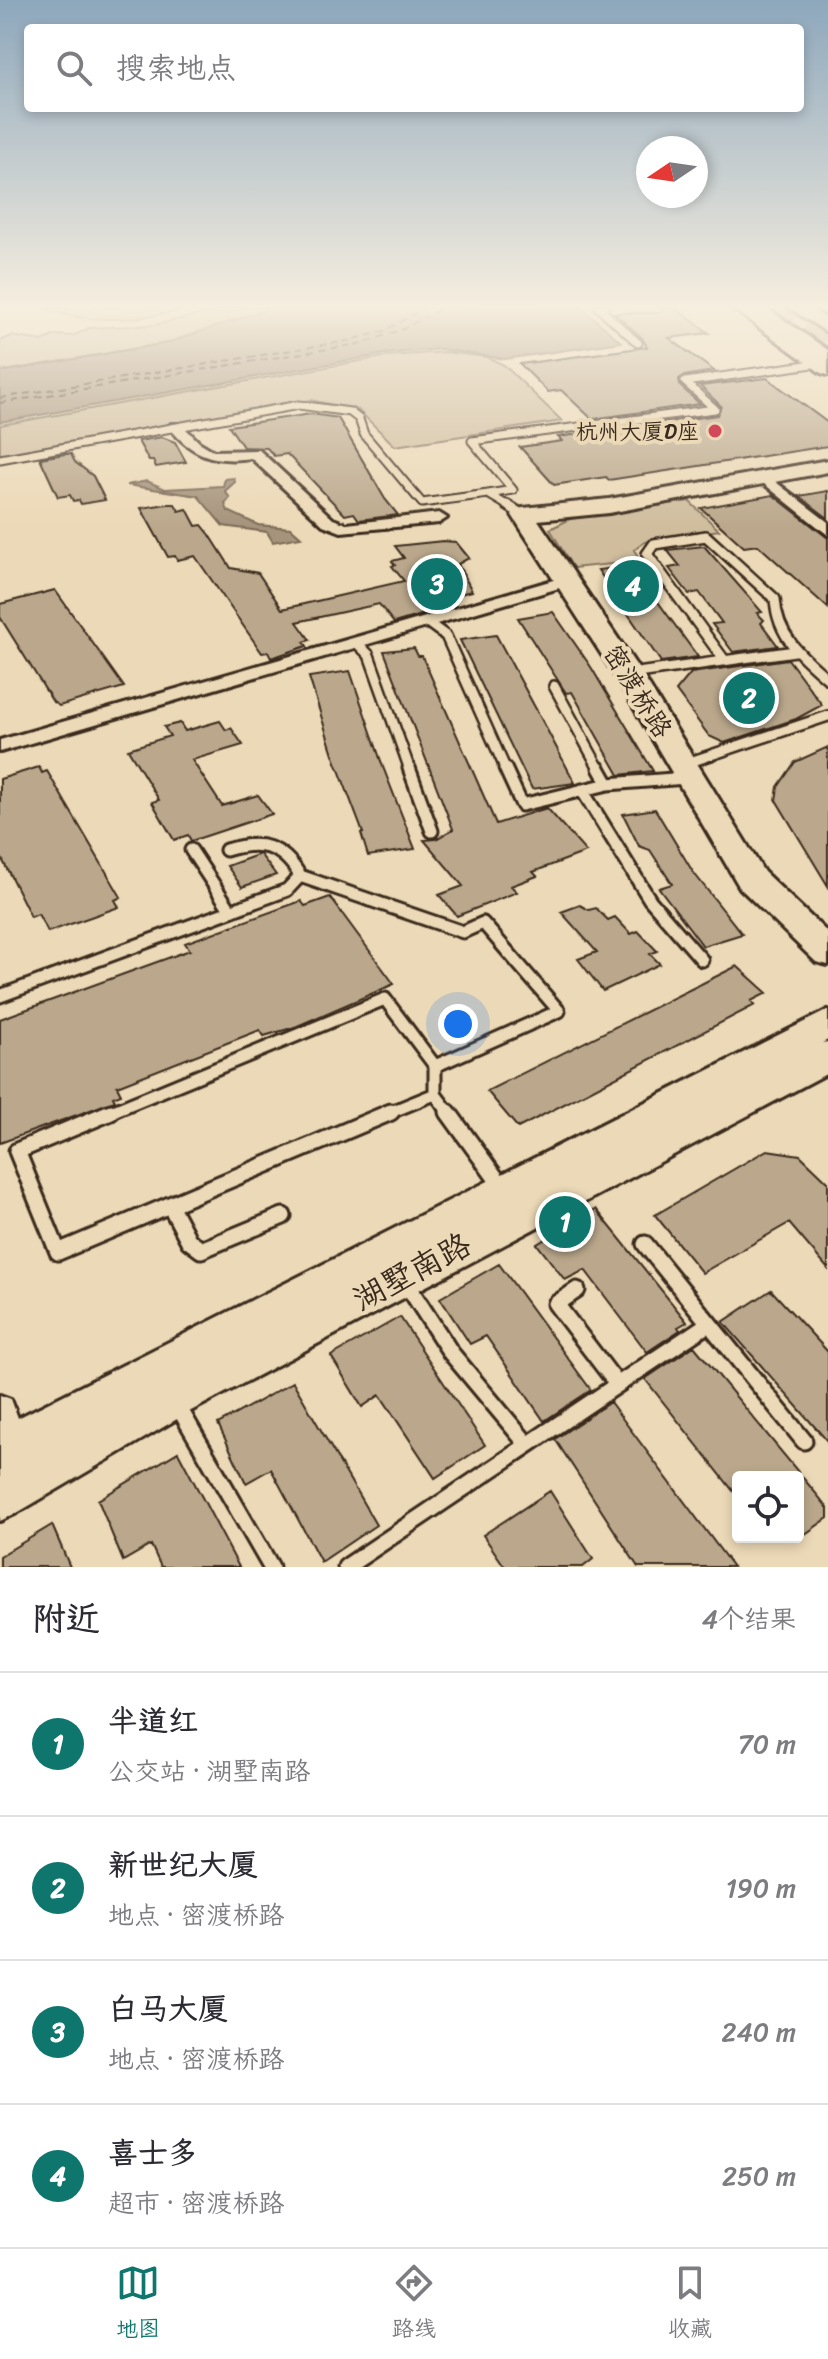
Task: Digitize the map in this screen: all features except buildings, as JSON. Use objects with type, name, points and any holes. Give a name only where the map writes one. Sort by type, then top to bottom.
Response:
[{"type":"main road","points":[[523,515],[609,506],[828,466]]},
{"type":"main road","name":"密渡桥路","points":[[523,515],[628,674],[752,880],[828,953]]},
{"type":"main road","name":"湖墅南路","points":[[4,1436],[505,1190],[828,1024]]},
{"type":"main road","name":"湖墅南路","points":[[0,1496],[173,1396],[828,1056]]},
{"type":"street","points":[[176,427],[199,451],[211,456],[226,458],[254,453],[328,522],[346,529],[439,518]]},
{"type":"street","points":[[764,477],[828,530]]},
{"type":"street","points":[[0,746],[567,581]]},
{"type":"lane","points":[[0,459],[299,405],[331,408],[350,412],[359,419],[364,434],[422,503],[513,490],[472,441],[715,409],[685,382],[699,380]]},
{"type":"lane","points":[[488,494],[523,515]]},
{"type":"lane","points":[[725,661],[647,554],[654,544],[706,536],[775,599],[774,618],[795,651],[828,679]]},
{"type":"lane","points":[[427,622],[446,636],[522,805],[608,784],[688,771],[828,716]]},
{"type":"lane","points":[[357,643],[369,655],[432,831]]},
{"type":"lane","points":[[628,674],[795,651]]},
{"type":"lane","points":[[554,686],[608,784]]},
{"type":"lane","points":[[582,790],[628,873],[673,932],[702,960]]},
{"type":"lane","points":[[226,850],[247,843],[263,842],[278,847],[294,864],[300,876],[463,932],[483,923],[559,1011],[435,1066]]},
{"type":"lane","points":[[191,850],[231,911]]},
{"type":"lane","points":[[0,996],[287,890],[300,876]]},
{"type":"lane","points":[[435,1094],[58,1252],[17,1151],[385,999],[435,1066],[435,1094],[505,1190]]},
{"type":"lane","points":[[170,1205],[189,1241],[201,1250],[283,1216]]},
{"type":"lane","points":[[645,1244],[804,1441]]},
{"type":"lane","points":[[403,1277],[451,1353],[527,1444]]},
{"type":"lane","points":[[577,1290],[556,1304],[617,1384]]},
{"type":"lane","points":[[346,1567],[708,1324]]},
{"type":"lane","points":[[173,1396],[271,1567]]},
{"type":"shaded area","points":[[0,380],[237,380],[0,422]]},
{"type":"shaded area","points":[[252,380],[520,380],[562,421],[395,446],[358,410],[310,400],[0,457],[0,425]]},
{"type":"shaded area","points":[[234,478],[235,482],[225,491],[230,498],[225,504],[228,511],[258,525],[291,528],[301,537],[273,542],[267,532],[223,526],[198,496],[127,485],[147,481],[165,489],[223,486],[225,479]]},
{"type":"shaded area","points":[[689,501],[719,530],[645,542],[634,550],[641,561],[573,568],[550,529],[570,519]]},
{"type":"ferry route","points":[[0,398],[109,380]]},
{"type":"ferry route","points":[[0,403],[139,380]]},
{"type":"place","name":"杭州大厦D座","points":[[715,431]]},
{"type":"place","name":"白马大厦","points":[[437,584]]},
{"type":"place","name":"喜士多","points":[[633,586]]},
{"type":"place","name":"新世纪大厦","points":[[749,698]]},
{"type":"place","name":"半道红","points":[[565,1222]]}]
